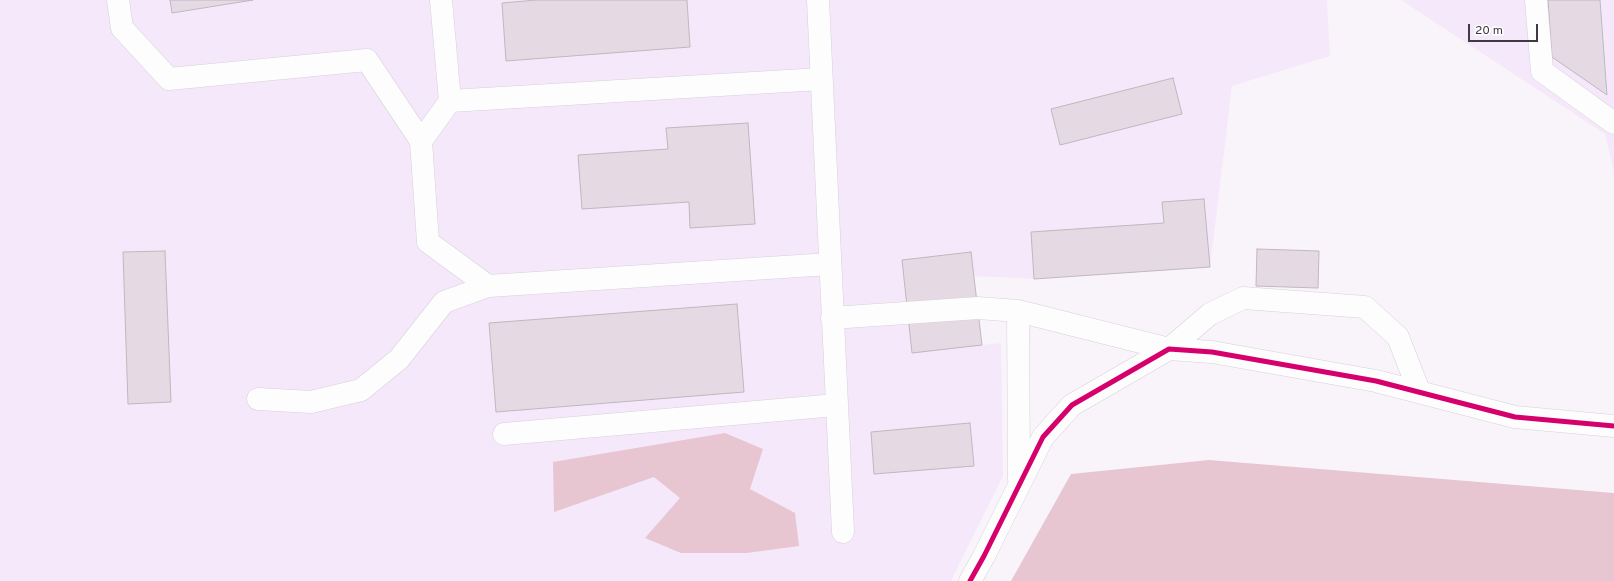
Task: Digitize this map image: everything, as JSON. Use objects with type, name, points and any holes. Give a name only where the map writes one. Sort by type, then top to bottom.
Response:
[{"type":"street","points":[[118,0],[122,28],[169,79],[367,60],[421,141],[428,242],[488,286]]},
{"type":"street","points":[[421,141],[450,101],[441,0]]},
{"type":"street","points":[[818,0],[843,532]]},
{"type":"street","points":[[1536,0],[1542,70],[1614,123]]},
{"type":"street","points":[[450,101],[821,79]]},
{"type":"street","points":[[258,399],[311,402],[360,390],[399,359],[444,302],[488,286],[830,264]]},
{"type":"street","points":[[970,581],[1043,437],[1072,405],[1169,349],[1210,314],[1243,298],[1365,307],[1398,337],[1419,391]]},
{"type":"street","points":[[832,318],[978,308],[1018,311],[1169,349],[1220,354],[1376,381],[1515,417],[1614,426]]},
{"type":"street","points":[[1018,311],[1020,484]]},
{"type":"street","points":[[504,434],[836,405]]},
{"type":"shaded area","points":[[0,0],[1327,0],[1330,56],[1232,86],[1210,267],[1034,279],[974,276],[982,345],[1001,343],[1003,476],[951,581],[0,581]]},
{"type":"shaded area","points":[[1401,0],[1614,0],[1614,172],[1605,134]]},
{"type":"shaded area","points":[[725,433],[763,449],[750,489],[795,513],[799,546],[747,553],[681,553],[645,538],[680,498],[654,477],[554,512],[553,462]]},
{"type":"shaded area","points":[[1209,460],[1614,493],[1614,581],[1011,581],[1071,474]]},
{"type":"building","points":[[170,0],[253,0],[172,13]]},
{"type":"building","points":[[536,0],[687,0],[690,47],[506,61],[502,3]]},
{"type":"building","points":[[1548,0],[1600,0],[1607,95],[1552,57]]},
{"type":"building","points":[[1173,78],[1182,114],[1060,145],[1051,109]]},
{"type":"building","points":[[748,123],[755,224],[690,228],[689,202],[582,209],[578,155],[668,149],[666,128]]},
{"type":"building","points":[[1204,199],[1210,267],[1034,279],[1031,232],[1164,223],[1162,202]]},
{"type":"building","points":[[1257,249],[1319,251],[1318,288],[1256,286]]},
{"type":"building","points":[[165,251],[171,402],[128,404],[123,252]]},
{"type":"building","points":[[971,252],[982,345],[912,353],[902,260]]},
{"type":"building","points":[[737,304],[744,392],[496,412],[489,323]]},
{"type":"building","points":[[970,423],[974,466],[874,474],[871,432]]},
{"type":"cycle path","points":[[970,581],[1043,437],[1072,405],[1169,349],[1212,352],[1376,381],[1515,417],[1614,426]]}]
